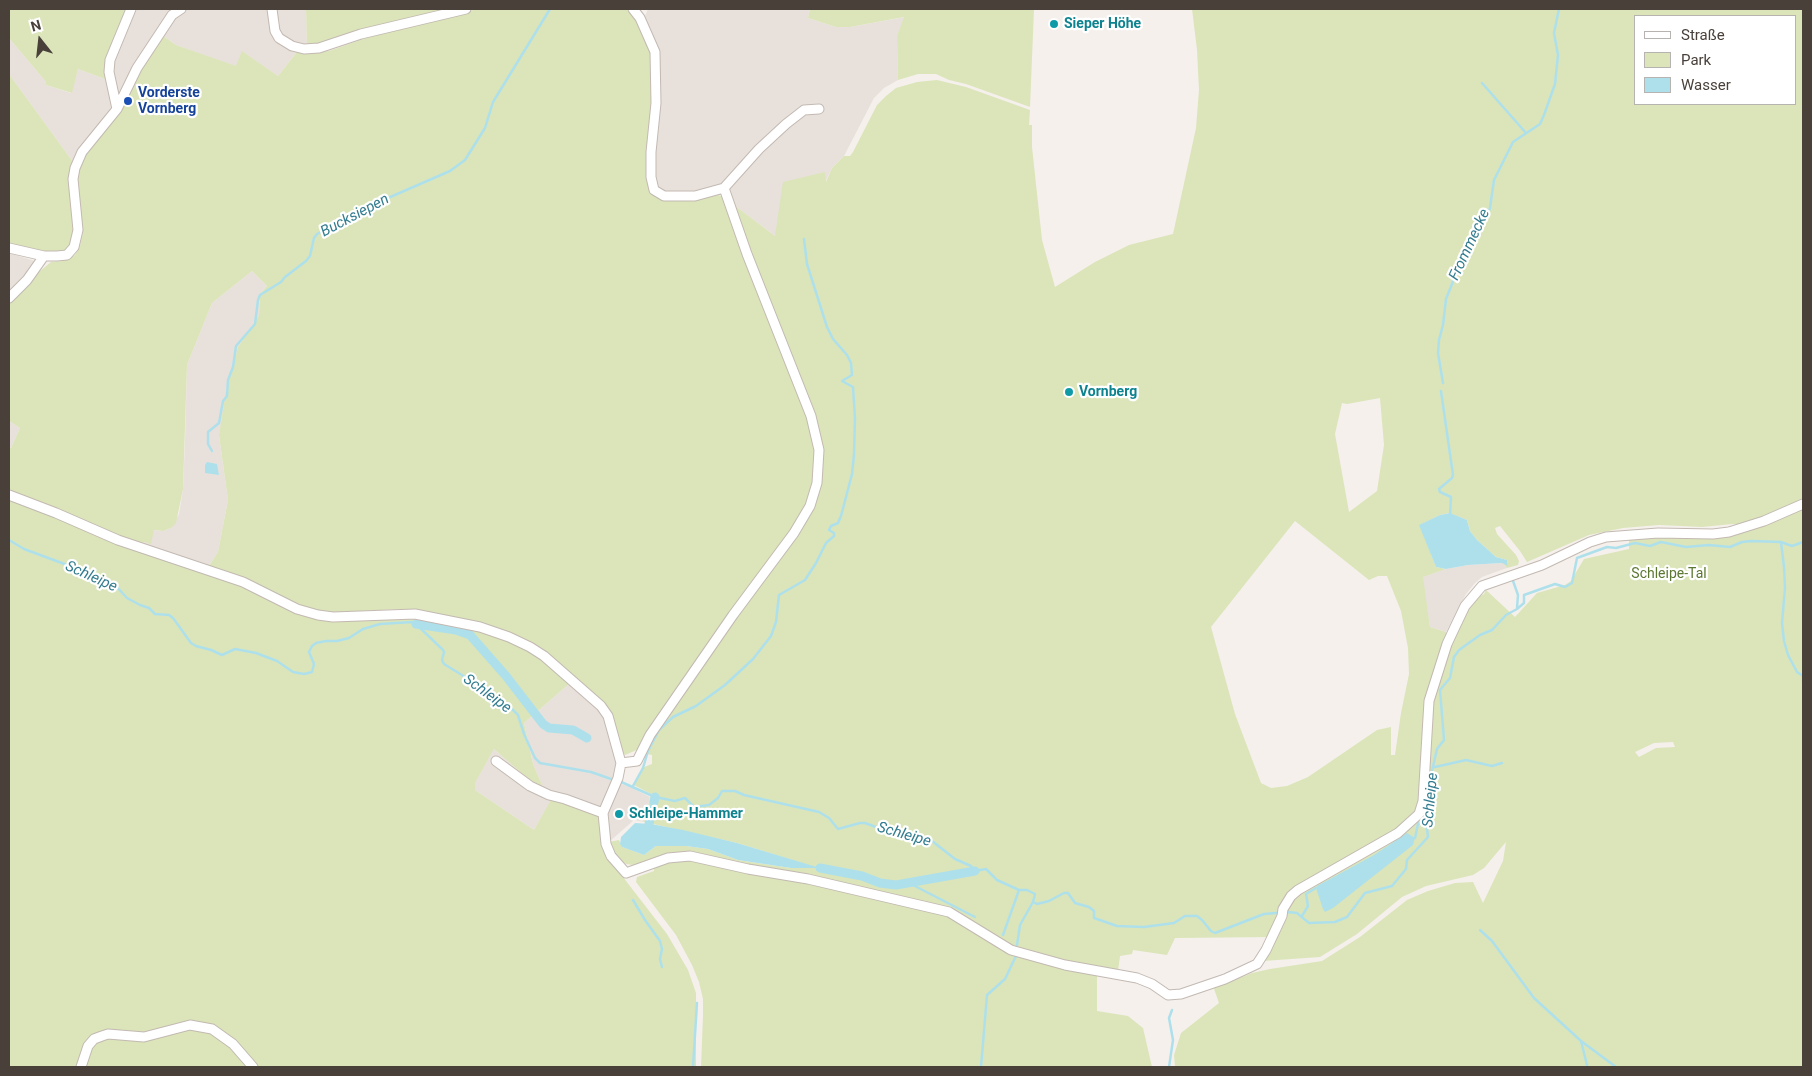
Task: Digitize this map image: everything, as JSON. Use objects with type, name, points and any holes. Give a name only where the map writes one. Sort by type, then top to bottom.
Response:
[{"type":"street","points":[[117,109],[109,72],[110,60],[131,9]]},
{"type":"street","points":[[9,248],[44,256],[62,256],[72,252],[78,230],[73,179],[77,161],[82,152],[117,109],[137,68],[172,16],[181,9]]},
{"type":"street","points":[[272,9],[275,30],[279,38],[292,46],[304,49],[320,48],[361,34],[466,9]]},
{"type":"street","points":[[633,9],[640,14],[654,52],[656,102],[651,152],[652,177],[654,190],[664,196],[695,196],[724,188],[759,149],[786,124],[804,110],[819,109]]},
{"type":"street","points":[[621,763],[637,761],[650,736],[722,631],[794,533],[810,506],[817,483],[819,450],[811,416],[747,254],[724,188]]},
{"type":"street","points":[[9,298],[27,280],[44,256]]},
{"type":"street","points":[[9,494],[118,540],[243,582],[297,609],[333,617],[400,613],[414,614],[480,627],[530,646],[544,656],[600,706],[608,716],[613,728],[621,763],[617,780],[603,813],[606,844],[611,856],[626,873],[668,858],[690,856],[748,869],[808,879],[949,912],[1011,950],[1065,965],[1137,978],[1152,984],[1168,995],[1181,994],[1225,979],[1257,964],[1266,950],[1291,896],[1298,890],[1398,833],[1418,814],[1423,801],[1429,701],[1450,636],[1465,606],[1482,586],[1489,582],[1542,566],[1590,542],[1606,537],[1658,533],[1713,534],[1729,532],[1764,521],[1803,504]]},
{"type":"street","points":[[496,761],[530,786],[549,795],[603,813]]},
{"type":"street","points":[[81,1067],[88,1046],[94,1039],[108,1034],[144,1037],[190,1026],[212,1029],[233,1044],[253,1067]]},
{"type":"shaded area","name":"Vorderste Vornberg","points":[[135,9],[306,9],[307,47],[298,46],[297,52],[278,76],[243,52],[237,67],[176,45],[162,35],[118,103],[112,106],[73,162],[9,74],[9,38],[46,82],[46,85],[71,93],[78,69],[108,80],[112,71],[113,60]]},
{"type":"shaded area","points":[[648,9],[810,9],[808,18],[836,27],[850,27],[905,17],[897,36],[898,80],[884,88],[874,98],[844,156],[832,168],[825,183],[825,173],[775,236],[734,205],[730,190],[716,187],[700,193],[666,192],[658,187],[654,178],[657,102],[656,52],[645,16]]},
{"type":"shaded area","points":[[9,253],[38,262],[9,296]]},
{"type":"shaded area","points":[[252,271],[267,286],[260,294],[259,315],[238,347],[219,435],[228,500],[218,552],[209,566],[140,544],[145,542],[154,530],[163,531],[171,528],[179,514],[183,489],[187,365],[212,303]]},
{"type":"shaded area","points":[[9,421],[20,428],[11,448],[9,447]]},
{"type":"shaded area","points":[[1503,563],[1507,568],[1482,577],[1475,583],[1466,594],[1446,632],[1430,627],[1422,577],[1446,569],[1468,565]]},
{"type":"shaded area","points":[[570,683],[585,699],[597,706],[611,730],[617,768],[614,782],[628,786],[650,797],[644,822],[634,820],[609,842],[599,817],[567,801],[552,799],[534,830],[475,790],[473,786],[494,749],[527,778],[543,787],[533,764],[524,723]]},
{"type":"green space","points":[[9,9],[127,9],[108,80],[78,69],[72,93],[46,85],[46,82],[9,38]]},
{"type":"green space","points":[[306,9],[452,9],[307,47]]},
{"type":"green space","name":"Schleipe-Tal","points":[[477,9],[629,9],[653,52],[649,190],[658,198],[695,200],[718,195],[724,197],[811,421],[818,449],[816,484],[810,505],[685,680],[687,682],[795,532],[816,498],[819,485],[821,450],[814,416],[792,366],[734,205],[775,236],[783,182],[825,172],[826,182],[832,168],[844,156],[850,156],[853,152],[877,105],[896,88],[917,82],[937,80],[966,87],[1030,110],[1029,125],[1032,125],[1032,147],[1042,240],[1055,287],[1095,262],[1129,245],[1173,234],[1196,128],[1199,90],[1192,9],[1803,9],[1803,1067],[1169,1067],[1175,1066],[1174,1055],[1181,1033],[1219,1003],[1213,986],[1225,984],[1252,973],[1322,961],[1360,937],[1407,900],[1428,891],[1455,883],[1473,882],[1483,903],[1503,861],[1506,842],[1484,868],[1473,875],[1426,886],[1402,897],[1357,934],[1320,957],[1262,960],[1287,905],[1299,891],[1392,840],[1409,827],[1424,809],[1431,701],[1455,630],[1467,603],[1484,594],[1486,590],[1515,617],[1537,593],[1565,585],[1571,581],[1584,559],[1629,549],[1629,536],[1721,536],[1750,528],[1750,525],[1732,524],[1702,527],[1659,525],[1623,528],[1589,535],[1527,562],[1500,526],[1495,528],[1497,534],[1519,561],[1518,565],[1507,568],[1503,563],[1508,565],[1507,560],[1496,557],[1477,540],[1470,531],[1467,520],[1449,513],[1440,515],[1420,525],[1436,567],[1446,569],[1423,577],[1430,627],[1446,632],[1446,644],[1428,701],[1422,800],[1417,813],[1395,832],[1299,887],[1289,895],[1282,906],[1271,937],[1175,938],[1167,955],[1133,950],[1132,954],[1120,956],[1118,971],[1066,964],[1011,948],[948,910],[808,876],[748,867],[691,854],[670,854],[633,865],[626,864],[617,858],[609,842],[619,840],[622,847],[644,855],[656,846],[686,846],[708,849],[738,860],[791,868],[818,868],[737,843],[644,822],[651,794],[634,785],[644,767],[652,764],[652,755],[647,754],[645,750],[685,682],[655,723],[639,749],[625,755],[608,709],[547,655],[532,644],[510,634],[423,612],[398,609],[327,613],[304,607],[279,597],[259,585],[209,566],[218,552],[228,500],[219,435],[226,392],[238,347],[259,315],[260,294],[267,286],[252,271],[212,303],[187,365],[183,489],[176,523],[171,528],[163,531],[154,530],[151,544],[145,542],[140,544],[9,491],[9,447],[11,448],[20,428],[9,421],[9,300],[51,262],[63,261],[75,255],[80,246],[83,232],[77,179],[79,165],[121,110],[139,69],[162,35],[176,45],[236,66],[242,51],[278,76],[297,52],[329,51],[366,38]],"holes":[[[1380,398],[1384,445],[1377,491],[1349,512],[1335,434],[1342,403],[1347,404]],[[1295,521],[1369,580],[1378,576],[1387,576],[1401,611],[1408,648],[1409,674],[1395,755],[1391,755],[1391,727],[1377,730],[1308,777],[1287,786],[1271,788],[1261,783],[1235,714],[1211,627]],[[1673,742],[1675,747],[1656,748],[1639,757],[1635,752],[1654,743]]]},
{"type":"green space","points":[[810,9],[1034,9],[1030,107],[936,74],[918,74],[898,80],[897,36],[904,17],[850,27],[836,27],[808,18]]},
{"type":"green space","points":[[9,74],[73,162],[75,235],[67,250],[57,254],[9,245]]},
{"type":"green space","points":[[9,495],[243,584],[317,619],[332,622],[426,617],[481,630],[530,649],[570,683],[524,723],[533,764],[543,787],[527,778],[494,749],[475,783],[475,790],[534,830],[552,798],[566,801],[599,817],[602,842],[609,859],[667,934],[688,970],[696,993],[696,1067],[257,1067],[213,1026],[202,1022],[190,1022],[149,1034],[99,1033],[77,1067],[9,1067]]},
{"type":"green space","points":[[690,858],[808,881],[949,915],[1011,952],[1097,973],[1097,1011],[1128,1016],[1143,1028],[1152,1067],[701,1067],[703,999],[699,982],[676,935],[636,882],[637,877],[654,871],[654,865]]},
{"type":"green space","points":[[193,1029],[211,1033],[231,1046],[250,1067],[84,1067],[90,1048],[102,1039],[112,1037],[142,1041]]},
{"type":"water","points":[[207,462],[217,464],[219,475],[205,473]]},
{"type":"water","points":[[1450,513],[1467,520],[1470,531],[1477,540],[1496,557],[1507,560],[1508,566],[1502,563],[1468,565],[1446,569],[1436,567],[1419,525],[1440,515]]},
{"type":"water","points":[[635,823],[683,830],[737,843],[820,868],[791,868],[738,860],[708,849],[686,846],[656,846],[644,855],[622,847],[620,844],[621,837]]},
{"type":"water","points":[[1407,833],[1415,838],[1413,845],[1333,908],[1325,912],[1316,888],[1317,886],[1374,855]]},
{"type":"waterway","name":"Bucksiepen","points":[[212,451],[208,444],[208,432],[219,423],[223,401],[227,396],[228,380],[233,367],[236,346],[255,324],[260,295],[281,282],[306,261],[310,256],[314,238],[317,234],[365,208],[450,171],[465,160],[485,128],[493,102],[550,9]]},
{"type":"waterway","name":"Frommecke","points":[[1443,383],[1438,353],[1446,299],[1462,259],[1487,216],[1494,180],[1513,142],[1540,124],[1544,115],[1555,84],[1558,55],[1554,33],[1559,9]]},
{"type":"waterway","points":[[1482,83],[1526,133]]},
{"type":"waterway","points":[[633,786],[659,730],[673,717],[696,706],[725,685],[753,659],[771,636],[776,622],[779,595],[805,580],[826,543],[834,536],[834,533],[829,530],[831,526],[838,523],[841,516],[852,474],[854,455],[855,418],[853,387],[842,381],[852,375],[851,363],[847,355],[833,339],[827,327],[807,264],[804,239]]},
{"type":"waterway","name":"Frommecke","points":[[1441,391],[1453,475],[1439,489],[1440,492],[1451,497],[1450,515]]},
{"type":"waterway","name":"Schleipe","points":[[9,540],[24,549],[86,572],[101,583],[114,584],[127,598],[149,608],[155,614],[169,615],[191,643],[196,646],[222,655],[235,649],[256,653],[277,661],[293,672],[304,674],[312,672],[314,664],[309,652],[316,643],[349,638],[363,629],[380,624],[412,622],[443,650],[442,660],[444,664],[478,685],[518,715],[524,734],[535,758],[540,763],[591,772],[614,780]]},
{"type":"waterway","name":"Schleipe","points":[[619,781],[655,797],[675,801],[685,798],[694,807],[709,805],[718,798],[722,791],[735,791],[744,795],[819,812],[829,818],[838,829],[865,823],[895,834],[932,841],[955,859],[971,866],[975,871],[986,869],[997,880],[1019,890],[1027,890],[1035,894],[1033,902],[1037,904],[1068,893],[1075,903],[1089,907],[1094,911],[1094,918],[1117,926],[1144,927],[1174,923],[1185,916],[1197,916],[1215,933],[1264,914],[1288,912],[1297,913],[1309,923],[1335,922],[1347,917],[1365,893],[1392,886],[1406,869],[1407,860],[1428,837],[1426,821],[1431,810],[1430,788],[1432,771],[1437,749],[1444,740],[1440,690],[1450,678],[1454,657],[1459,650],[1480,635],[1492,630],[1506,615],[1517,609],[1524,603],[1524,595],[1555,584],[1565,587],[1572,583],[1577,558],[1607,547],[1616,548],[1635,543],[1650,546],[1661,542],[1686,547],[1709,545],[1730,547],[1742,542],[1751,541],[1781,542],[1792,546],[1803,542]]},
{"type":"waterway","points":[[1781,542],[1785,588],[1782,623],[1784,641],[1788,655],[1797,672],[1803,676],[1803,682]]},
{"type":"waterway","name":"Frommecke","points":[[1512,578],[1518,595],[1517,608]]},
{"type":"waterway","points":[[416,624],[456,630],[470,635],[506,676],[543,724],[549,728],[573,730],[587,738]]},
{"type":"waterway","points":[[1435,767],[1466,760],[1492,766],[1502,763]]},
{"type":"waterway","name":"Schleipe","points":[[654,802],[655,797]]},
{"type":"waterway","points":[[649,824],[652,809]]},
{"type":"waterway","points":[[1415,838],[1418,824],[1427,818]]},
{"type":"waterway","points":[[820,868],[862,876],[880,883],[896,885],[975,871]]},
{"type":"waterway","points":[[911,884],[975,917]]},
{"type":"waterway","points":[[1302,916],[1308,906],[1306,894],[1316,888]]},
{"type":"waterway","points":[[1003,935],[1019,890]]},
{"type":"waterway","points":[[633,900],[660,941],[662,967]]},
{"type":"waterway","points":[[1017,945],[1020,925],[1033,902]]},
{"type":"waterway","points":[[1480,930],[1492,941],[1534,998],[1581,1041],[1587,1065]]},
{"type":"waterway","points":[[981,1067],[987,995],[1005,979],[1016,956]]},
{"type":"waterway","points":[[693,1067],[697,1003]]},
{"type":"waterway","points":[[1169,1067],[1173,1040],[1169,1018],[1172,1010]]},
{"type":"waterway","points":[[1581,1041],[1616,1067]]},
{"type":"place","name":"Sieper Höhe","points":[[1054,24]]},
{"type":"place","name":"Vorderste Vornberg","points":[[128,101]]},
{"type":"place","name":"Vornberg","points":[[1069,392]]},
{"type":"place","name":"Schleipe-Hammer","points":[[619,814]]}]
